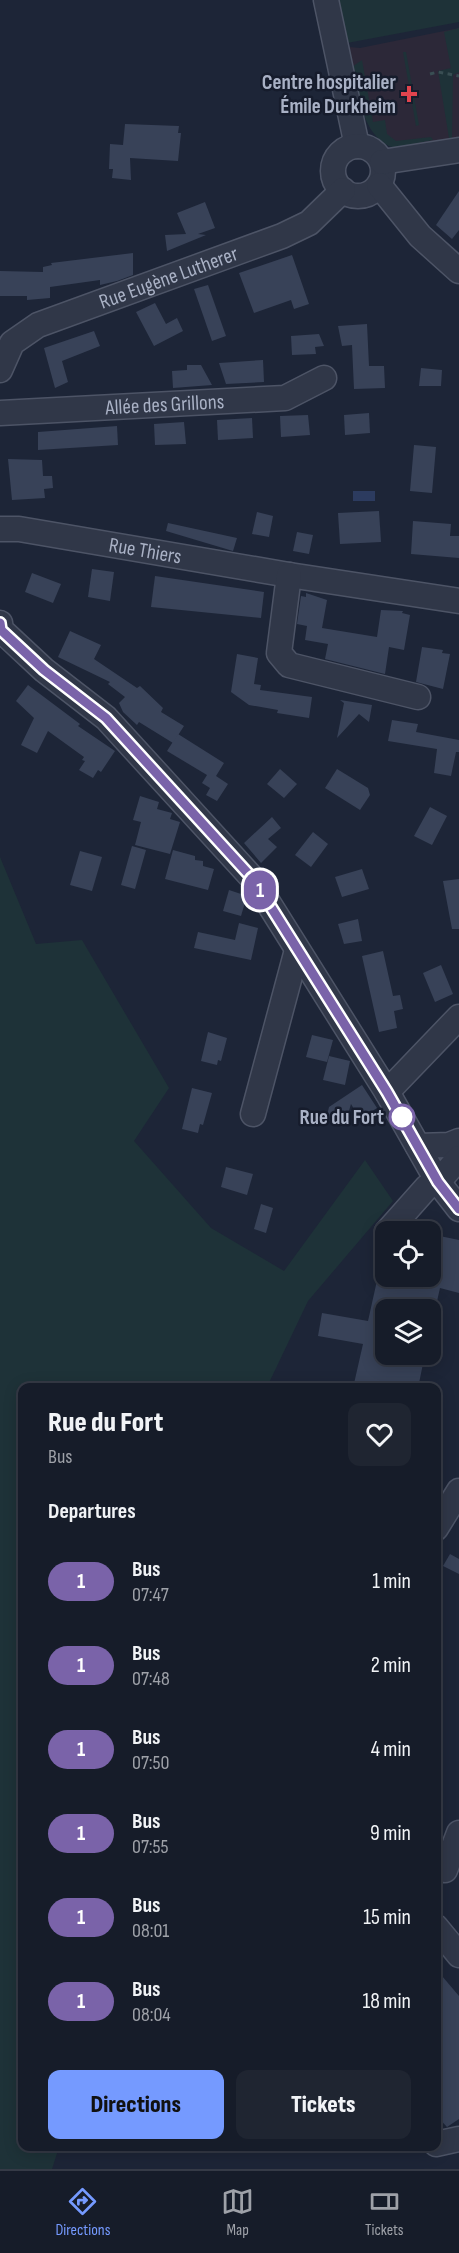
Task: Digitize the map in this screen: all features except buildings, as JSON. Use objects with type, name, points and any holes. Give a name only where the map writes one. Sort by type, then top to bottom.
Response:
[{"type":"street","points":[[326,0],[357,146]]},
{"type":"street","points":[[459,150],[381,173],[366,195],[350,194],[343,190],[334,176],[336,159],[341,152],[357,146],[372,150],[381,173],[420,236],[459,271]]},
{"type":"street","name":"Rue Eugène Lutherer","points":[[0,370],[12,343],[38,325],[282,236],[309,223],[343,190]]},
{"type":"street","name":"Allée des Grillons","points":[[0,413],[285,398],[324,378]]},
{"type":"street","name":"Rue Thiers","points":[[0,529],[20,529],[288,576],[459,601]]},
{"type":"street","points":[[288,576],[279,653],[289,664],[418,697]]},
{"type":"street","points":[[0,623],[1,630],[44,670],[106,718],[254,880],[387,1092],[438,1182],[459,1209]]},
{"type":"street","points":[[253,1114],[297,950]]},
{"type":"street","points":[[387,1092],[459,1017]]},
{"type":"street","points":[[418,1146],[449,1145],[459,1141]]},
{"type":"street","points":[[397,1221],[427,1187],[438,1182],[459,1158]]},
{"type":"street","points":[[447,1520],[459,1491]]},
{"type":"street","points":[[441,1862],[458,1836]]},
{"type":"street","points":[[441,1933],[459,1955]]},
{"type":"street","points":[[441,2143],[459,2139]]},
{"type":"path","points":[[430,74],[438,72],[459,76]]},
{"type":"shaded area","points":[[339,0],[459,0],[459,22],[347,43]]},
{"type":"shaded area","name":"Centre hospitalier Émile Durkheim","points":[[459,28],[459,137],[405,146],[389,146],[370,128],[355,79],[349,47],[360,48]]},
{"type":"shaded area","points":[[459,28],[459,72],[453,75],[452,138],[449,138],[438,71],[451,68],[444,32]]},
{"type":"shaded area","points":[[403,52],[406,52],[419,125],[416,126]]},
{"type":"shaded area","points":[[362,60],[373,122],[385,120],[387,134],[396,141],[431,137],[433,140],[394,148],[375,135],[364,114],[352,67]]},
{"type":"shaded area","points":[[0,857],[36,944],[82,940],[169,1088],[134,1141],[211,1228],[284,1271],[365,1160],[393,1201],[308,1301],[269,1383],[18,1383],[18,2151],[58,2151],[52,2169],[0,2169]]},
{"type":"water","points":[[353,491],[375,491],[375,501],[353,501]]},
{"type":"bus line","name":"1","points":[[0,623],[1,630],[44,670],[106,718],[254,880],[387,1092],[438,1182],[459,1209]]},
{"type":"place","name":"Centre hospitalier Émile Durkheim","points":[[409,94]]},
{"type":"place","name":"Rue du Fort","points":[[402,1117]]}]
